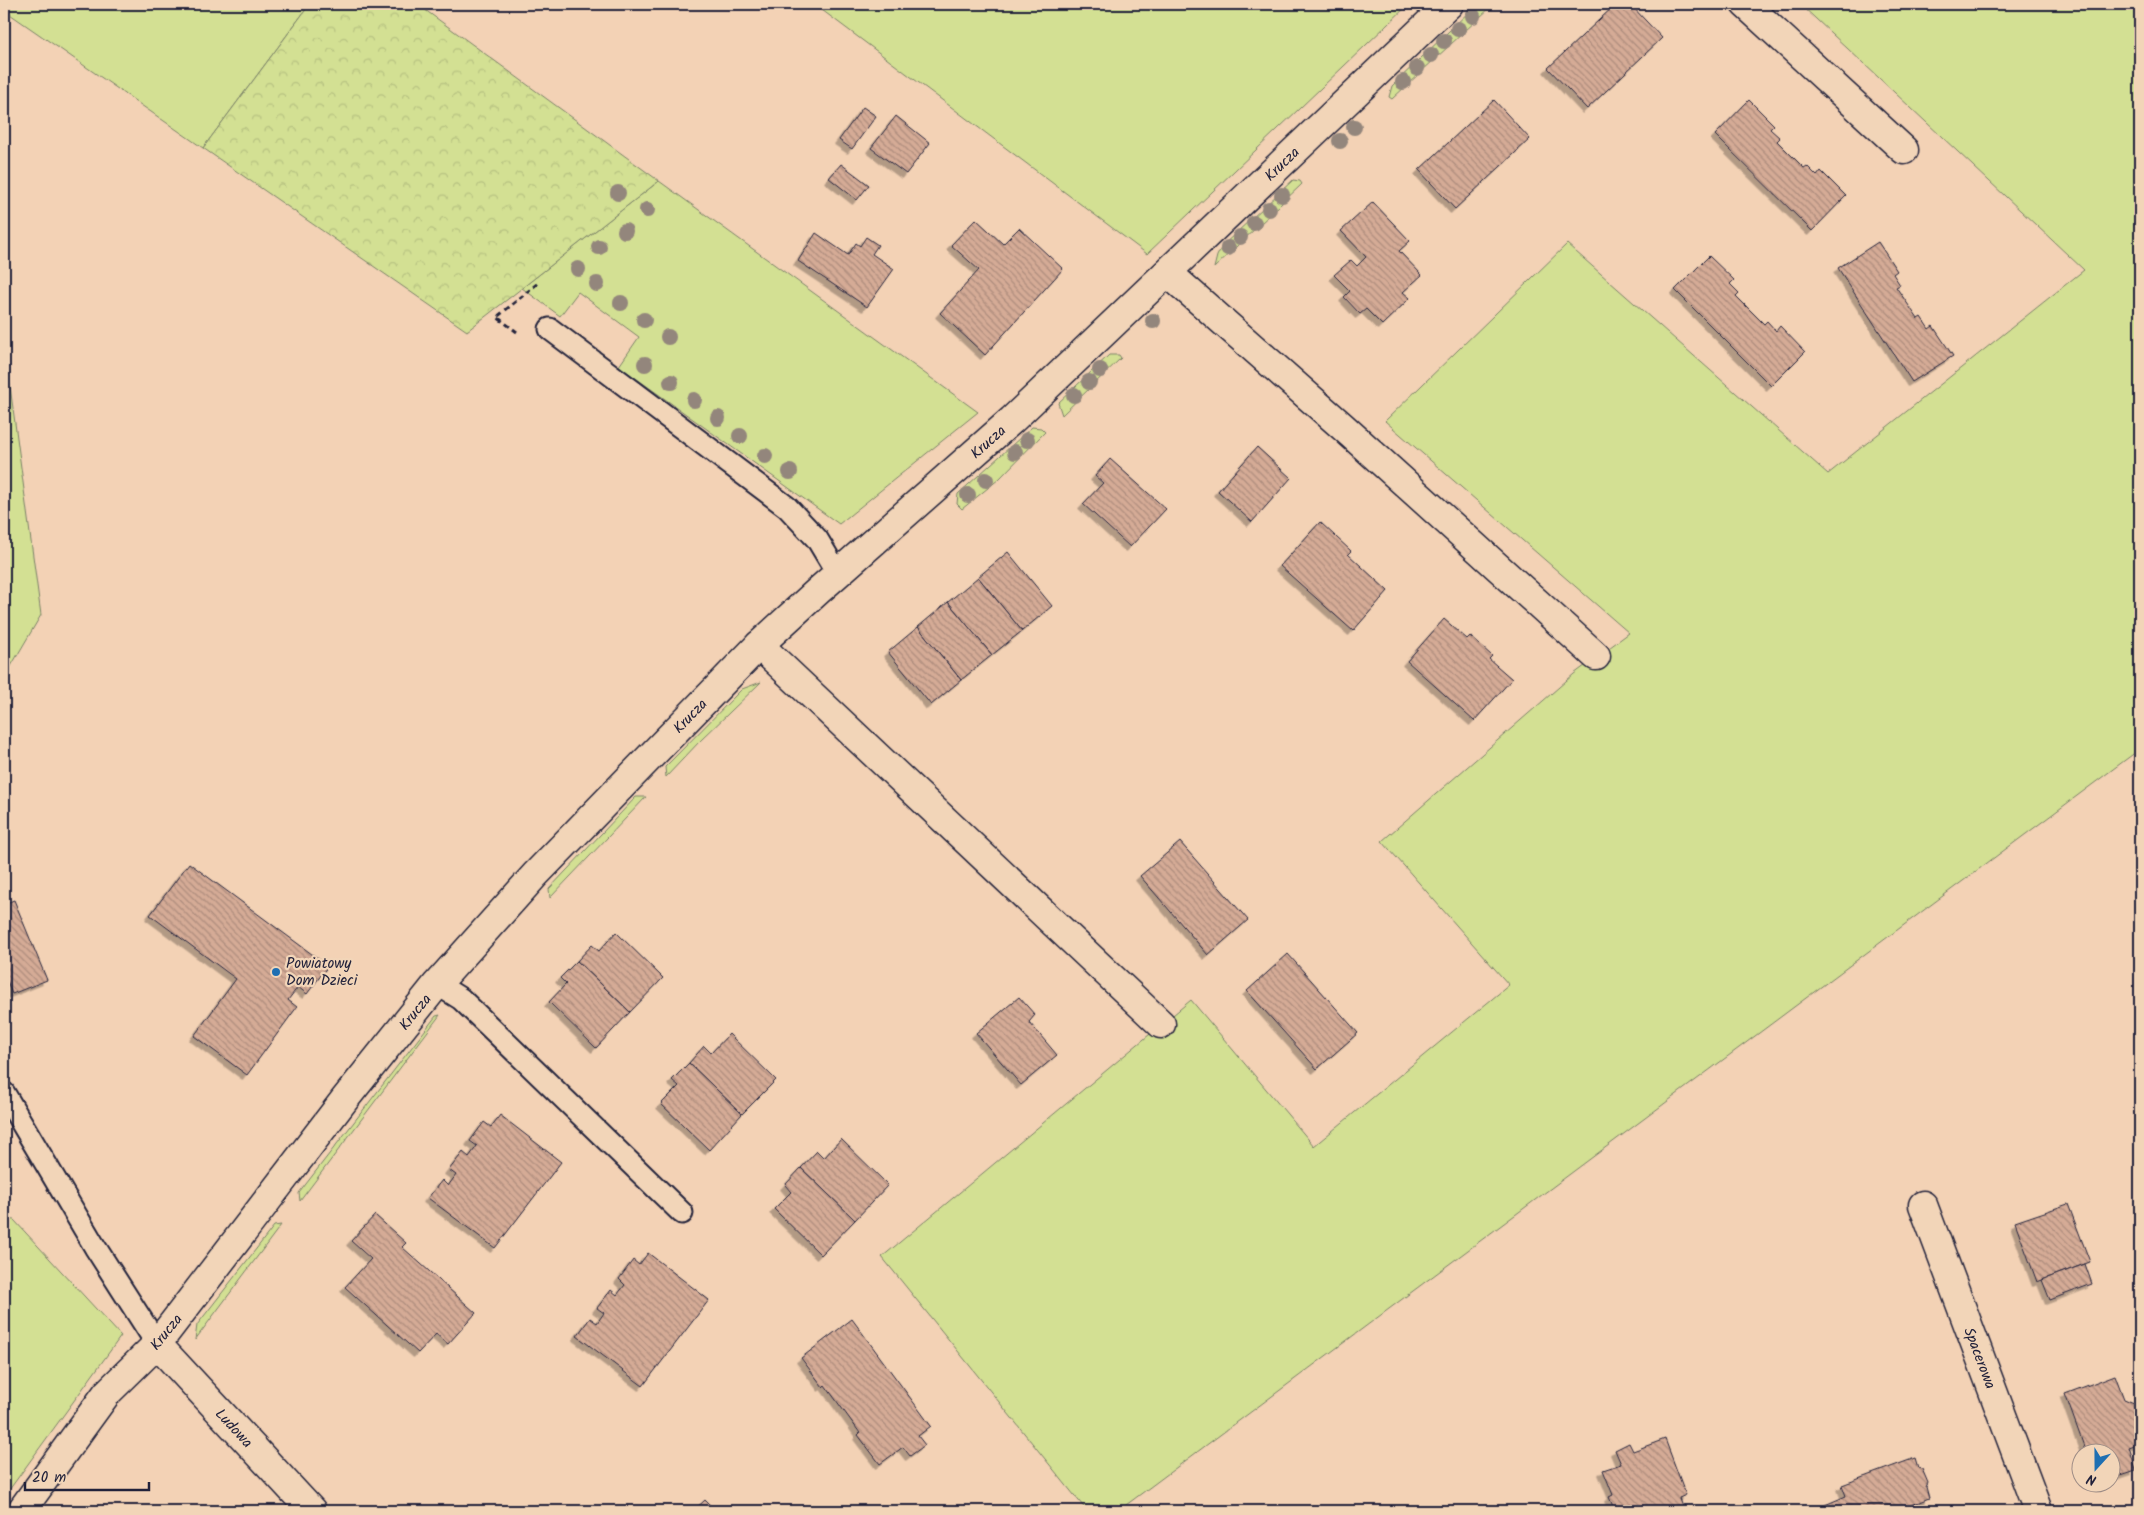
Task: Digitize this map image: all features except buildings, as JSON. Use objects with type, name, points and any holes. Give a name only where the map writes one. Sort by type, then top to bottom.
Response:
[{"type":"street","name":"Krucza","points":[[21,1511],[108,1393],[157,1344],[339,1107],[437,984],[535,875],[759,645],[1012,420],[1449,4]]},
{"type":"street","points":[[1745,4],[1904,150]]},
{"type":"street","points":[[1168,273],[1343,427],[1596,656]]},
{"type":"street","points":[[759,645],[1161,1024]]},
{"type":"street","name":"Spacerowa","points":[[1923,1205],[2038,1511]]},
{"type":"street","name":"Ludowa","points":[[157,1344],[312,1511]]},
{"type":"lane","points":[[550,329],[787,507],[817,540],[838,574]]},
{"type":"lane","points":[[437,984],[461,999],[682,1214]]},
{"type":"lane","points":[[4,1093],[95,1247],[157,1344]]},
{"type":"green space","points":[[4,4],[310,4],[203,148],[4,10]]},
{"type":"green space","points":[[310,4],[417,4],[659,181],[467,331],[203,148]]},
{"type":"green space","points":[[814,4],[1409,4],[1147,254]]},
{"type":"green space","points":[[1477,4],[1493,5],[1392,99],[1389,97],[1392,86]]},
{"type":"green space","points":[[1800,4],[2140,4],[2140,749],[1118,1511],[1087,1511],[882,1257],[1191,1000],[1314,1146],[1509,985],[1382,841],[1574,674],[1629,633],[1385,421],[1567,244],[1828,474],[2084,270]]},
{"type":"green space","points":[[1293,180],[1300,181],[1302,184],[1214,268],[1222,246]]},
{"type":"green space","points":[[659,181],[978,412],[839,524],[619,366],[639,337],[578,292],[560,316],[522,288]]},
{"type":"green space","points":[[4,342],[41,615],[4,678]]},
{"type":"green space","points":[[1109,355],[1119,355],[1121,358],[1062,415],[1058,403]]},
{"type":"green space","points":[[1032,427],[1041,428],[1045,432],[999,479],[962,509],[957,504],[958,494]]},
{"type":"green space","points":[[761,682],[666,777],[665,767],[742,689]]},
{"type":"green space","points":[[636,797],[646,797],[550,898],[549,889]]},
{"type":"green space","points":[[440,1015],[300,1201],[299,1193],[436,1016]]},
{"type":"green space","points":[[4,1219],[14,1220],[121,1336],[4,1497]]},
{"type":"green space","points":[[281,1225],[195,1340],[197,1325],[274,1226]]},
{"type":"place","name":"Powiatowy Dom Dzieci","points":[[276,972]]}]
